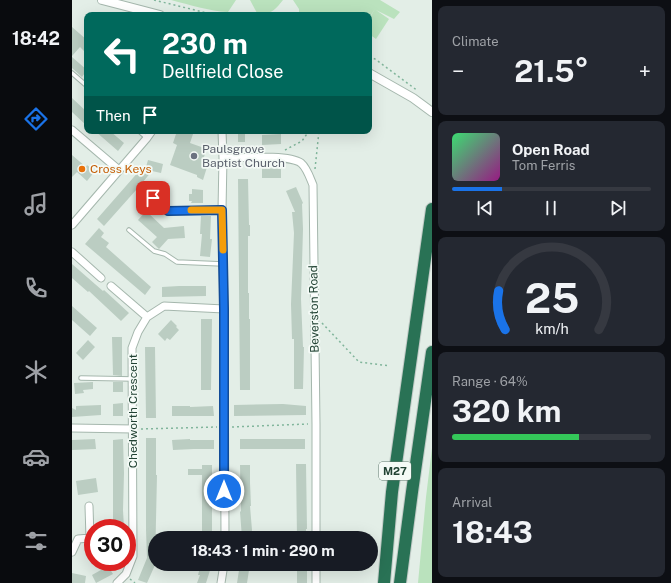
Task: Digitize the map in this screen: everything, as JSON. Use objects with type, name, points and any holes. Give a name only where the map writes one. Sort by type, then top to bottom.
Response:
[{"type":"highway","name":"M27","points":[[384,583],[393,484],[432,209]]},
{"type":"highway","name":"M27","points":[[400,583],[432,352]]},
{"type":"street","points":[[102,0],[148,12]]},
{"type":"street","points":[[372,75],[413,98],[432,112]]},
{"type":"street","points":[[72,130],[120,170]]},
{"type":"street","points":[[72,226],[150,134]]},
{"type":"street","points":[[222,134],[225,531]]},
{"type":"street","name":"Beverston Road","points":[[223,158],[287,158],[301,163],[309,173],[313,185],[316,531]]},
{"type":"street","points":[[153,198],[168,211],[222,210]]},
{"type":"street","points":[[72,252],[101,278]]},
{"type":"street","points":[[111,286],[147,317]]},
{"type":"street","name":"Chedworth Crescent","points":[[118,583],[126,574],[133,556],[132,348],[138,332],[147,317],[164,306],[224,309]]},
{"type":"street","points":[[72,428],[133,429]]},
{"type":"street","points":[[72,552],[78,539],[90,538],[89,506]]},
{"type":"street","points":[[221,583],[223,571]]},
{"type":"street","points":[[316,571],[316,583]]},
{"type":"lane","points":[[72,73],[84,83]]},
{"type":"lane","points":[[142,134],[147,138]]},
{"type":"lane","points":[[129,230],[154,252],[165,254],[177,262],[223,264]]},
{"type":"lane","points":[[80,378],[132,379]]},
{"type":"path","points":[[154,0],[203,12]]},
{"type":"path","points":[[372,58],[421,93]]},
{"type":"path","points":[[273,157],[302,141],[307,134]]},
{"type":"path","points":[[315,170],[319,134]]},
{"type":"path","points":[[314,314],[359,362],[390,366]]},
{"type":"path","points":[[133,429],[224,428],[316,424]]},
{"type":"green space","points":[[171,0],[236,0],[228,12],[207,9]]},
{"type":"green space","points":[[250,0],[283,0],[278,7],[272,11],[256,12]]},
{"type":"green space","points":[[293,0],[380,0],[400,12],[394,19],[376,10],[389,19],[376,39],[372,36],[372,14],[375,9],[372,14],[372,12],[299,12],[299,9]]},
{"type":"green space","points":[[432,448],[432,583],[418,583],[426,497]]},
{"type":"building","points":[[72,27],[84,37],[84,51],[80,47],[72,56]]},
{"type":"building","points":[[72,57],[84,67],[84,74],[82,77],[72,68]]},
{"type":"building","points":[[72,98],[84,109],[84,123],[72,112]]},
{"type":"building","points":[[98,134],[114,134],[124,143],[118,151]]},
{"type":"building","name":"Paulsgrove Baptist Church","points":[[176,134],[193,134],[190,143],[207,149],[202,162],[208,164],[203,180],[197,177],[197,175],[170,165],[177,145],[173,143]]},
{"type":"building","points":[[238,134],[245,134],[245,142],[238,142]]},
{"type":"building","points":[[281,134],[281,144],[262,145],[262,135]]},
{"type":"building","name":"Cross Keys","points":[[72,155],[86,167],[87,165],[95,171],[87,181],[77,172],[72,177]]},
{"type":"building","points":[[148,160],[163,164],[161,173],[152,171],[142,183],[153,193],[150,194],[147,199],[137,189],[104,226],[97,219],[140,170],[144,174]]},
{"type":"building","points":[[262,168],[281,169],[281,178],[262,178]]},
{"type":"building","points":[[238,179],[248,179],[250,225],[250,236],[248,236],[248,293],[250,319],[250,390],[240,390]]},
{"type":"building","points":[[296,187],[303,203],[301,299],[304,347],[303,389],[294,389],[294,339],[292,339],[291,304],[294,233],[292,212],[295,212],[286,191]]},
{"type":"building","points":[[192,189],[203,190],[203,203],[191,203],[192,201],[189,201],[189,194],[192,194]]},
{"type":"building","points":[[146,211],[164,228],[184,226],[185,238],[168,239],[159,249],[152,242],[157,237],[138,220]]},
{"type":"building","points":[[201,216],[211,216],[210,239],[212,239],[210,257],[200,256],[202,234],[200,234]]},
{"type":"building","points":[[99,228],[104,233],[101,237],[109,243],[106,247],[151,287],[145,295],[85,244]]},
{"type":"building","points":[[72,264],[129,313],[121,321],[89,291],[88,292],[72,278]]},
{"type":"building","points":[[206,286],[206,296],[162,297],[162,287]]},
{"type":"building","points":[[72,306],[97,328],[90,336],[72,320]]},
{"type":"building","points":[[201,319],[212,319],[211,390],[201,390]]},
{"type":"building","points":[[171,320],[179,330],[170,340],[167,338],[165,341],[158,334]]},
{"type":"building","points":[[112,337],[122,337],[122,376],[113,375]]},
{"type":"building","points":[[88,340],[95,347],[83,360],[76,353]]},
{"type":"building","points":[[145,347],[155,347],[156,418],[146,418]]},
{"type":"building","points":[[93,382],[93,389],[83,390],[84,393],[75,394],[74,383]]},
{"type":"building","points":[[113,382],[123,382],[123,392],[113,392]]},
{"type":"building","points":[[123,403],[123,416],[113,416],[113,404]]},
{"type":"building","points":[[283,404],[306,406],[306,415],[234,416],[234,405]]},
{"type":"building","points":[[101,405],[101,415],[72,417],[72,408],[76,410],[76,406]]},
{"type":"building","points":[[172,406],[213,406],[214,416],[172,416]]},
{"type":"building","points":[[146,438],[156,438],[156,531],[148,531],[148,571],[152,571],[147,583],[138,580],[147,558]]},
{"type":"building","points":[[95,439],[96,449],[72,450],[72,440]]},
{"type":"building","points":[[123,439],[124,519],[113,519],[113,440]]},
{"type":"building","points":[[240,439],[305,439],[305,449],[240,449]]},
{"type":"building","points":[[172,440],[214,440],[214,449],[173,450]]},
{"type":"building","points":[[296,464],[306,464],[307,529],[306,531],[297,531]]},
{"type":"building","points":[[202,465],[212,465],[212,531],[202,531],[202,475],[188,475],[188,469],[202,469]]},
{"type":"building","points":[[240,465],[250,465],[252,531],[241,531]]},
{"type":"building","points":[[96,478],[98,492],[78,495],[76,481]]},
{"type":"building","points":[[99,571],[111,571],[113,574],[96,583],[92,575]]},
{"type":"building","points":[[199,571],[210,571],[206,583],[197,583],[200,575],[198,575]]},
{"type":"building","points":[[239,571],[249,571],[247,583],[237,583]]},
{"type":"building","points":[[297,571],[307,571],[307,583],[297,583]]},
{"type":"building","points":[[72,573],[86,576],[85,583],[72,583]]},
{"type":"slow traffic","points":[[191,210],[222,210],[223,250]]},
{"type":"place","name":"Paulsgrove Baptist Church","points":[[194,156]]},
{"type":"place","name":"Cross Keys","points":[[82,169]]},
{"type":"route","points":[[153,198],[168,211],[222,210],[224,309],[224,491]]}]
